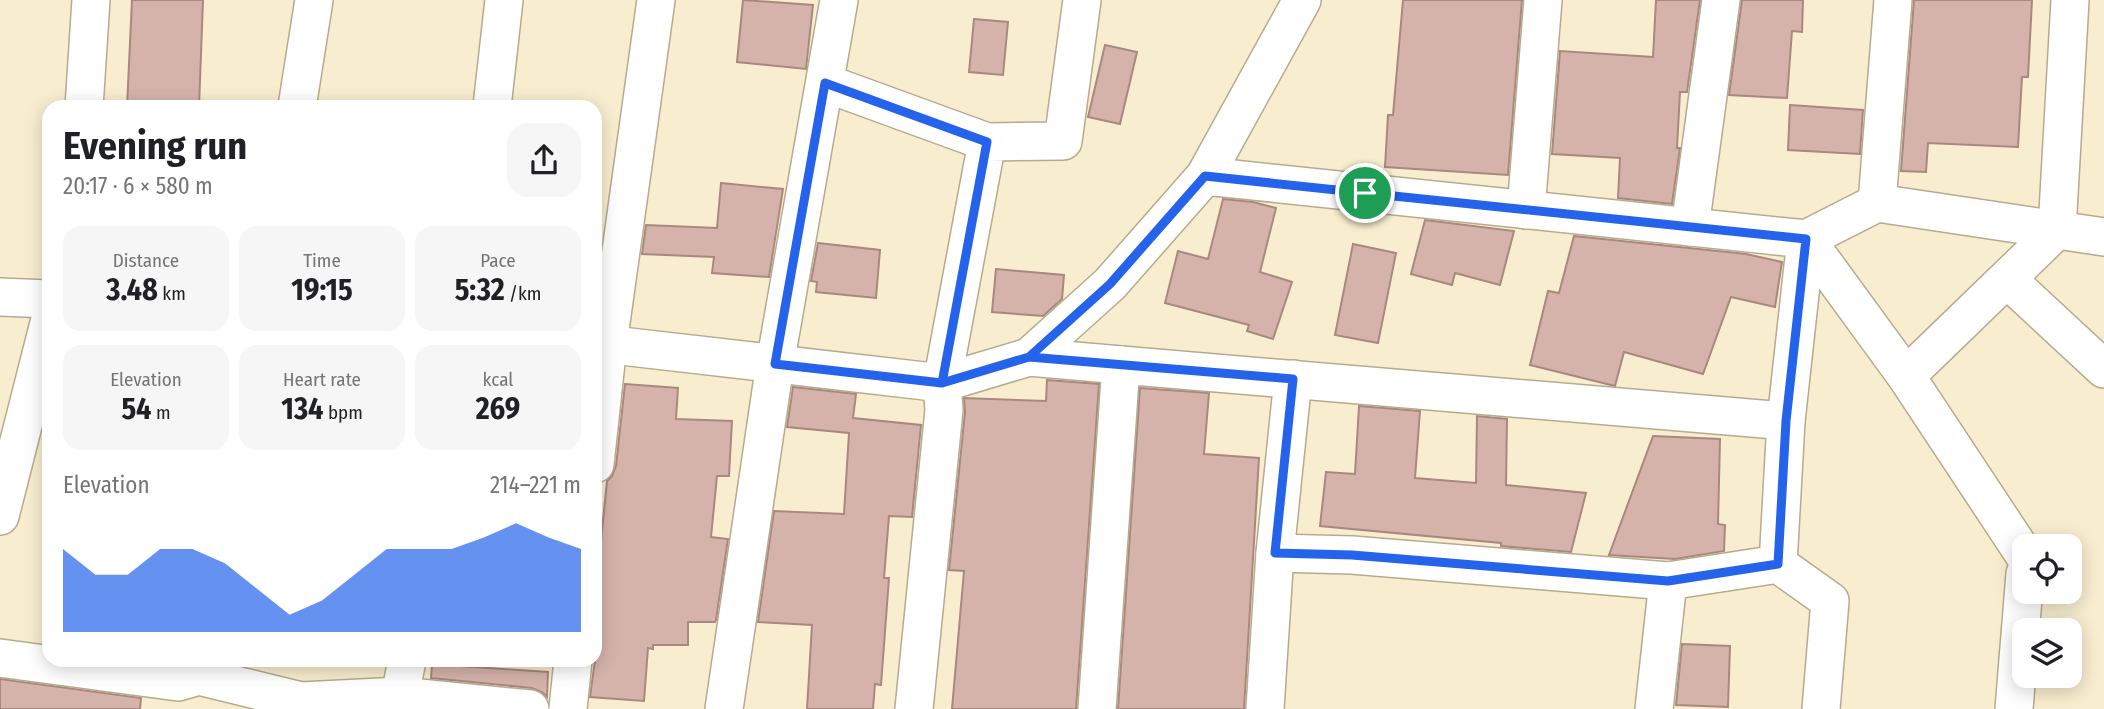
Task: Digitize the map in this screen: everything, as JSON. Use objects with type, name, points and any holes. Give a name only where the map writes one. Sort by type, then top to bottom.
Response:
[{"type":"street","points":[[84,100],[91,0]]},
{"type":"street","points":[[298,100],[314,0]]},
{"type":"street","points":[[493,100],[504,0]]},
{"type":"street","points":[[656,0],[602,344],[942,383],[1029,357],[1786,421]]},
{"type":"street","points":[[724,709],[775,364],[839,0]]},
{"type":"street","points":[[825,83],[987,142],[1063,141],[1082,0]]},
{"type":"street","points":[[1029,357],[1110,284],[1205,176],[1302,0]]},
{"type":"street","points":[[1526,210],[1543,0]]},
{"type":"street","points":[[1690,227],[1721,0]]},
{"type":"street","points":[[1877,203],[1892,0]]},
{"type":"street","points":[[1906,376],[2057,230],[2070,0]]},
{"type":"street","points":[[914,709],[944,410],[942,383],[987,142]]},
{"type":"street","points":[[1205,176],[1806,239],[1877,203],[2104,237]]},
{"type":"street","points":[[1806,239],[1906,376],[2012,536]]},
{"type":"street","points":[[1778,564],[1786,421],[1806,239]]},
{"type":"street","points":[[2007,279],[2104,369]]},
{"type":"street","points":[[0,297],[42,299]]},
{"type":"street","points":[[0,516],[42,351]]},
{"type":"street","points":[[1097,709],[1121,365]]},
{"type":"street","points":[[1265,709],[1275,553],[1293,379]]},
{"type":"street","points":[[1275,553],[1352,555],[1668,581],[1778,564],[1830,601],[1821,709]]},
{"type":"street","points":[[1654,709],[1668,581]]},
{"type":"street","points":[[2014,709],[2023,604]]},
{"type":"street","points":[[0,658],[42,663]]},
{"type":"street","points":[[70,667],[188,682],[301,701],[400,696],[530,709]]},
{"type":"street","points":[[400,696],[406,667]]},
{"type":"street","points":[[568,709],[572,667]]},
{"type":"building","points":[[132,0],[203,0],[199,100],[127,100]]},
{"type":"building","points":[[743,0],[813,5],[806,69],[737,62]]},
{"type":"building","points":[[1403,0],[1522,0],[1508,175],[1385,167],[1388,115],[1393,115]]},
{"type":"building","points":[[1656,0],[1700,0],[1687,92],[1680,92],[1677,148],[1680,148],[1672,204],[1618,198],[1620,158],[1552,154],[1560,51],[1653,57]]},
{"type":"building","points":[[1742,0],[1803,0],[1802,32],[1792,31],[1787,98],[1729,95]]},
{"type":"building","points":[[1914,0],[2032,0],[2028,77],[2022,77],[2018,147],[1928,143],[1926,172],[1901,171]]},
{"type":"building","points":[[974,19],[1008,22],[1003,75],[969,72]]},
{"type":"building","points":[[1105,45],[1137,52],[1120,124],[1088,117]]},
{"type":"building","points":[[1790,105],[1863,110],[1860,154],[1788,150]]},
{"type":"building","points":[[721,183],[783,189],[769,277],[712,273],[714,257],[642,254],[646,225],[717,228]]},
{"type":"building","points":[[1223,199],[1276,208],[1260,272],[1292,282],[1273,339],[1247,331],[1249,325],[1165,303],[1178,251],[1208,259]]},
{"type":"building","points":[[1425,220],[1514,231],[1500,285],[1455,273],[1452,285],[1411,274]]},
{"type":"building","points":[[1574,236],[1746,254],[1782,262],[1775,307],[1731,297],[1703,374],[1624,352],[1615,386],[1530,365],[1548,291],[1559,293]]},
{"type":"building","points":[[818,243],[880,250],[876,298],[816,292],[817,282],[811,281]]},
{"type":"building","points":[[1353,244],[1396,253],[1378,343],[1335,335]]},
{"type":"building","points":[[996,269],[1064,275],[1062,299],[1043,316],[992,312]]},
{"type":"building","points":[[1047,380],[1099,384],[1076,709],[952,709],[964,571],[949,570],[965,412],[964,398],[1046,401]]},
{"type":"building","points":[[625,384],[678,388],[676,419],[732,421],[729,476],[717,476],[711,537],[728,539],[716,620],[688,622],[688,645],[653,645],[653,649],[648,648],[644,701],[590,697],[594,667],[602,667],[602,530],[607,481],[616,466]]},
{"type":"building","points":[[793,387],[856,394],[853,418],[921,425],[912,517],[889,516],[884,578],[889,578],[881,685],[875,684],[873,709],[807,709],[812,625],[758,622],[774,511],[844,514],[849,433],[787,427]]},
{"type":"building","points":[[1140,388],[1209,393],[1204,454],[1259,458],[1244,709],[1118,709]]},
{"type":"building","points":[[1359,406],[1420,411],[1415,478],[1476,483],[1477,416],[1507,419],[1506,485],[1586,493],[1571,552],[1320,526],[1326,472],[1355,474]]},
{"type":"building","points":[[1653,436],[1720,439],[1718,524],[1725,525],[1724,551],[1675,559],[1609,555]]},
{"type":"building","points":[[1682,644],[1730,646],[1728,707],[1676,705]]},
{"type":"building","points":[[432,667],[548,672],[547,697],[532,688],[431,678]]},
{"type":"building","points":[[0,679],[141,698],[140,709],[0,709]]},
{"type":"route","points":[[1365,193],[1205,176],[1110,284],[1029,357],[942,383],[775,364],[825,83],[987,142],[942,383],[1029,357],[1293,379],[1275,553],[1352,555],[1668,581],[1778,564],[1786,421],[1806,239],[1365,193]]}]
